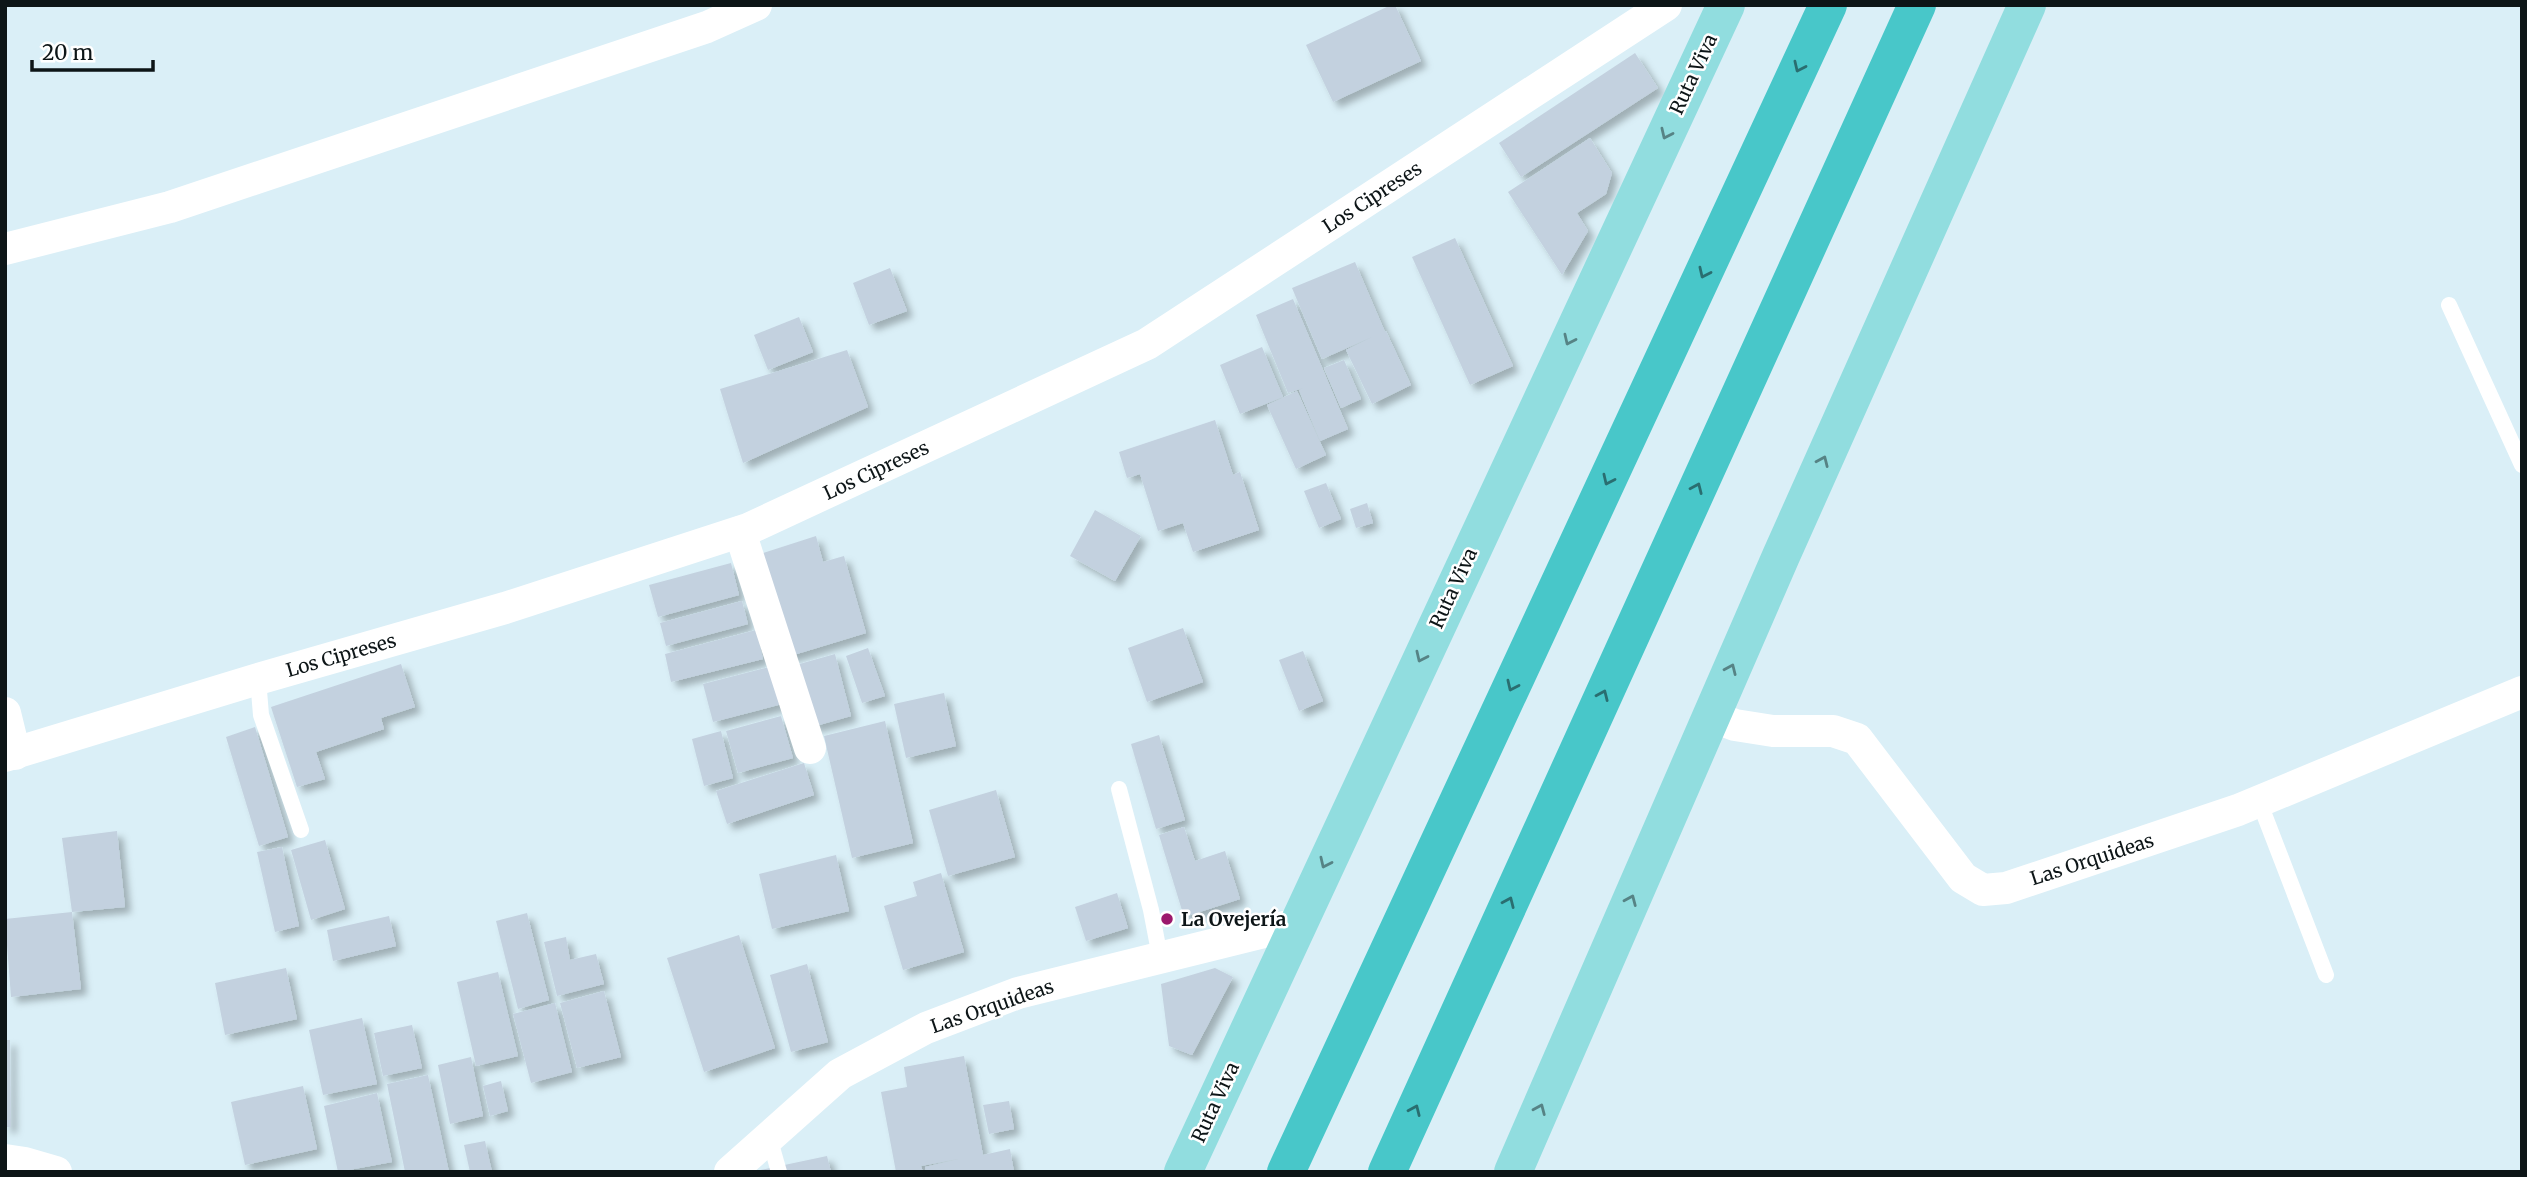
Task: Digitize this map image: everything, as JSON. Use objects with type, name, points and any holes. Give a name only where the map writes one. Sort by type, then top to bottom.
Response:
[{"type":"highway","points":[[1286,1172],[1828,5]]},
{"type":"highway","points":[[1387,1172],[1917,5]]},
{"type":"main road","name":"Ruta Viva","points":[[1183,1172],[1296,924],[1726,5]]},
{"type":"main road","points":[[1513,1172],[1711,716],[2027,5]]},
{"type":"street","points":[[5,249],[170,206],[707,27],[756,5]]},
{"type":"street","name":"Los Cipreses","points":[[10,755],[258,679],[505,608],[740,532],[1147,344],[1665,5]]},
{"type":"street","points":[[740,532],[810,748]]},
{"type":"street","name":"Las Orquideas","points":[[1711,716],[1735,725],[1773,731],[1833,731],[1857,739],[1963,878],[1983,890],[2006,888],[2259,801],[2522,692]]},
{"type":"street","points":[[5,713],[10,755]]},
{"type":"street","name":"Las Orquideas","points":[[730,1172],[840,1073],[926,1027],[1018,993],[1296,924]]},
{"type":"street","points":[[5,1160],[56,1172]]},
{"type":"lane","points":[[2449,305],[2522,465]]},
{"type":"lane","points":[[258,679],[261,715],[301,830]]},
{"type":"lane","points":[[1119,789],[1151,910],[1160,957]]},
{"type":"lane","points":[[2259,801],[2326,975]]},
{"type":"lane","points":[[769,1137],[779,1172]]},
{"type":"building","points":[[1395,5],[1421,61],[1333,102],[1306,45]]},
{"type":"building","points":[[1635,53],[1658,88],[1521,177],[1499,143]]},
{"type":"building","points":[[1590,138],[1612,173],[1606,194],[1577,213],[1588,231],[1562,275],[1508,192]]},
{"type":"building","points":[[1455,238],[1513,366],[1470,385],[1412,257]]},
{"type":"building","points":[[1355,262],[1411,385],[1372,404],[1346,350],[1372,337],[1322,359],[1292,288]]},
{"type":"building","points":[[890,268],[907,311],[869,325],[853,283]]},
{"type":"building","points":[[1293,299],[1348,429],[1320,441],[1299,390],[1303,388],[1288,393],[1256,315]]},
{"type":"building","points":[[799,317],[813,352],[768,370],[754,335]]},
{"type":"building","points":[[1262,347],[1283,397],[1240,414],[1220,365]]},
{"type":"building","points":[[847,350],[868,407],[743,463],[720,389]]},
{"type":"building","points":[[1344,360],[1361,399],[1341,408],[1324,368]]},
{"type":"building","points":[[1297,391],[1326,455],[1296,469],[1267,405]]},
{"type":"building","points":[[1215,420],[1233,475],[1240,472],[1259,530],[1193,552],[1183,523],[1158,531],[1140,474],[1127,478],[1119,452]]},
{"type":"building","points":[[1326,483],[1341,519],[1319,528],[1304,491]]},
{"type":"building","points":[[1367,503],[1373,523],[1356,528],[1350,509]]},
{"type":"building","points":[[1095,510],[1141,536],[1115,581],[1070,556]]},
{"type":"building","points":[[816,536],[823,562],[844,556],[866,633],[787,657],[757,555]]},
{"type":"building","points":[[731,563],[739,595],[658,617],[649,585]]},
{"type":"building","points":[[742,601],[748,624],[666,646],[660,623]]},
{"type":"building","points":[[1183,628],[1203,682],[1147,702],[1128,648]]},
{"type":"building","points":[[756,630],[763,659],[671,682],[665,654]]},
{"type":"building","points":[[868,648],[885,696],[862,703],[846,656]]},
{"type":"building","points":[[1303,651],[1323,701],[1299,711],[1279,660]]},
{"type":"building","points":[[835,654],[851,716],[812,727],[796,665]]},
{"type":"building","points":[[401,664],[415,707],[381,718],[384,729],[316,752],[325,779],[297,787],[271,707]]},
{"type":"building","points":[[773,666],[782,704],[713,722],[703,684]]},
{"type":"building","points":[[944,693],[956,746],[906,758],[894,704]]},
{"type":"building","points":[[781,716],[793,758],[738,773],[726,731]]},
{"type":"building","points":[[885,721],[913,843],[852,858],[824,736]]},
{"type":"building","points":[[255,727],[288,837],[259,846],[226,737]]},
{"type":"building","points":[[721,731],[733,778],[704,786],[692,739]]},
{"type":"building","points":[[1159,735],[1185,820],[1156,829],[1131,744]]},
{"type":"building","points":[[804,763],[814,795],[727,824],[716,791]]},
{"type":"building","points":[[996,790],[1015,857],[948,876],[929,810]]},
{"type":"building","points":[[1184,827],[1195,861],[1225,851],[1240,899],[1184,917],[1159,835]]},
{"type":"building","points":[[117,831],[125,907],[72,912],[62,838]]},
{"type":"building","points":[[325,840],[345,909],[311,920],[291,850]]},
{"type":"building","points":[[282,847],[299,926],[275,932],[257,852]]},
{"type":"building","points":[[836,855],[849,911],[772,929],[759,874]]},
{"type":"building","points":[[941,873],[964,952],[903,970],[884,906],[917,896],[913,882]]},
{"type":"building","points":[[1117,893],[1128,928],[1086,941],[1075,907]]},
{"type":"building","points":[[72,912],[81,989],[11,997],[5,919]]},
{"type":"building","points":[[527,913],[549,1000],[518,1009],[496,921]]},
{"type":"building","points":[[389,916],[396,946],[333,961],[327,930]]},
{"type":"building","points":[[739,935],[775,1048],[704,1072],[667,958]]},
{"type":"building","points":[[566,937],[570,960],[596,954],[604,984],[557,996],[544,942]]},
{"type":"building","points":[[807,964],[828,1042],[791,1052],[770,975]]},
{"type":"building","points":[[286,968],[297,1019],[225,1035],[215,983]]},
{"type":"building","points":[[1215,968],[1233,977],[1192,1055],[1169,1046],[1161,984]]},
{"type":"building","points":[[498,972],[518,1056],[476,1066],[457,982]]},
{"type":"building","points":[[604,991],[621,1057],[577,1068],[560,1003]]},
{"type":"building","points":[[555,1003],[572,1072],[531,1083],[513,1014]]},
{"type":"building","points":[[362,1018],[377,1084],[323,1095],[309,1030]]},
{"type":"building","points":[[412,1025],[422,1068],[383,1076],[374,1033]]},
{"type":"building","points":[[5,1040],[10,1040],[11,1127],[5,1127]]},
{"type":"building","points":[[964,1056],[983,1155],[1010,1149],[1014,1172],[926,1172],[925,1167],[958,1159],[921,1166],[923,1172],[896,1172],[881,1092],[907,1087],[904,1067]]},
{"type":"building","points":[[471,1057],[483,1116],[450,1124],[438,1065]]},
{"type":"building","points":[[428,1075],[449,1172],[405,1172],[387,1084]]},
{"type":"building","points":[[501,1081],[508,1111],[490,1116],[483,1086]]},
{"type":"building","points":[[303,1086],[317,1149],[245,1165],[231,1102]]},
{"type":"building","points":[[377,1093],[392,1162],[338,1172],[324,1106]]},
{"type":"building","points":[[1009,1101],[1014,1129],[989,1134],[983,1105]]},
{"type":"building","points":[[485,1141],[492,1172],[470,1172],[464,1145]]},
{"type":"building","points":[[827,1156],[831,1172],[756,1172],[756,1171]]},
{"type":"place","name":"La Ovejería","points":[[1167,919]]}]
